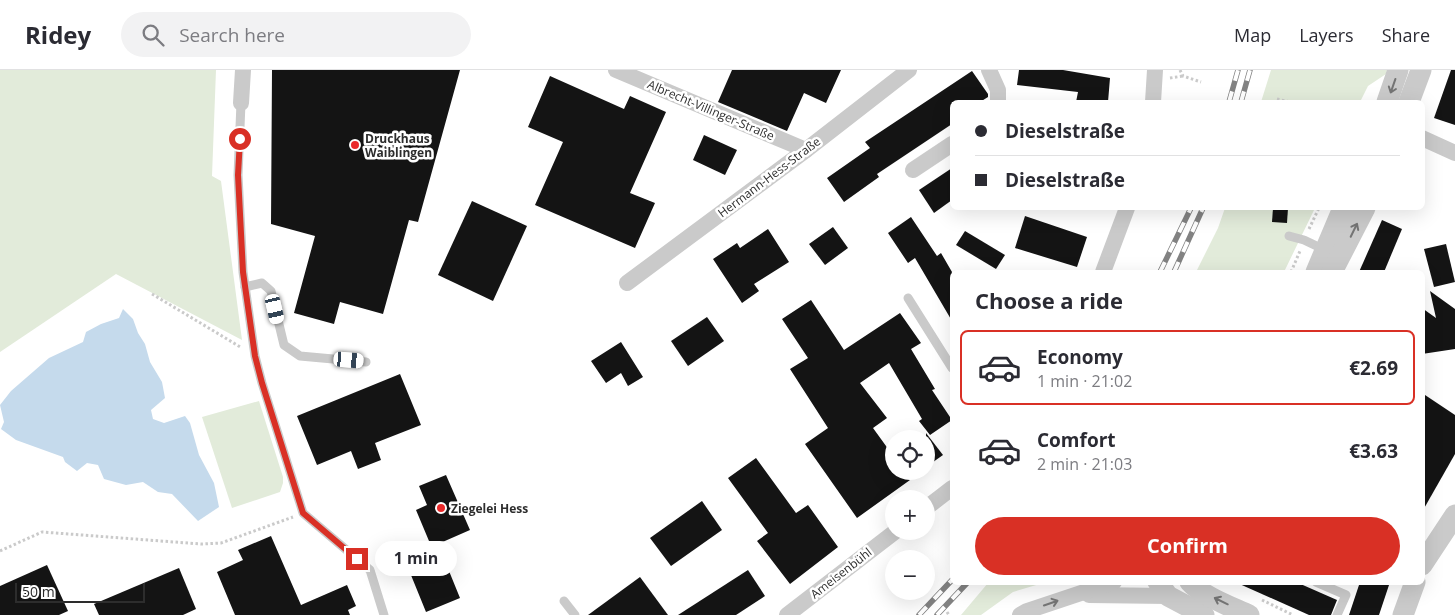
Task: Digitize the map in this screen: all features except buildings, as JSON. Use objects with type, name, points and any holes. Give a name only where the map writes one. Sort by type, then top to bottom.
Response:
[{"type":"street","points":[[241,103],[243,70]]},
{"type":"street","name":"Albrecht-Villinger-Straße","points":[[616,70],[806,150]]},
{"type":"street","name":"Hermann-Hess-Straße","points":[[627,283],[806,150],[909,70]]},
{"type":"street","points":[[989,70],[998,90],[998,100]]},
{"type":"street","points":[[1153,100],[1155,70]]},
{"type":"street","points":[[1387,100],[1398,70]]},
{"type":"street","points":[[1410,100],[1421,70]]},
{"type":"street","points":[[1425,139],[1455,153]]},
{"type":"street","points":[[913,170],[950,145]]},
{"type":"street","points":[[1104,270],[1126,210]]},
{"type":"street","points":[[1317,270],[1342,210]]},
{"type":"street","points":[[1333,270],[1364,210]]},
{"type":"street","points":[[935,501],[950,490]]},
{"type":"street","points":[[1425,560],[1454,518]]},
{"type":"street","name":"Ameisenbühl","points":[[787,615],[885,539]]},
{"type":"street","points":[[1020,615],[1105,585]]},
{"type":"street","points":[[1192,585],[1249,615]]},
{"type":"street","points":[[1403,615],[1414,585]]},
{"type":"street","points":[[1076,595],[1163,589],[1204,615]]},
{"type":"lane","points":[[241,103],[238,175],[245,287],[255,356],[303,513],[370,570],[384,615]]},
{"type":"lane","points":[[1289,236],[1304,240],[1325,250]]},
{"type":"lane","points":[[245,287],[262,283],[271,291],[284,346],[300,356],[366,362]]},
{"type":"lane","points":[[908,298],[950,365]]},
{"type":"lane","points":[[1323,585],[1346,595],[1337,615]]},
{"type":"lane","points":[[564,601],[575,615]]},
{"type":"path","points":[[1180,70],[1183,76],[1201,82]]},
{"type":"path","points":[[1277,99],[1281,100]]},
{"type":"path","points":[[152,294],[255,356]]},
{"type":"path","points":[[0,551],[42,532],[202,544],[221,543],[303,513]]},
{"type":"green space","points":[[0,70],[216,70],[212,176],[221,181],[242,340],[116,274],[0,352]]},
{"type":"green space","points":[[1271,70],[1387,70],[1386,74],[1368,86],[1361,100],[1262,100]]},
{"type":"green space","points":[[1224,210],[1314,210],[1285,270],[1197,270],[1218,228]]},
{"type":"green space","points":[[259,401],[283,477],[283,483],[280,492],[232,508],[202,417]]},
{"type":"green space","points":[[986,585],[1036,585],[1013,592],[981,615],[961,615]]},
{"type":"water","points":[[123,309],[133,319],[138,333],[145,344],[150,362],[162,382],[165,398],[151,410],[153,419],[164,423],[185,416],[190,423],[199,455],[214,483],[219,507],[198,521],[172,494],[158,492],[143,482],[126,485],[104,479],[98,465],[87,463],[77,471],[65,462],[63,457],[16,440],[1,429],[4,422],[0,405],[11,391],[49,358],[83,342],[86,332],[101,324],[119,318]]},
{"type":"railway","points":[[1230,100],[1238,70]]},
{"type":"railway","points":[[1242,100],[1250,70]]},
{"type":"railway","points":[[1161,270],[1190,210]]},
{"type":"railway","points":[[1175,270],[1202,210]]},
{"type":"railway","points":[[919,615],[950,582]]},
{"type":"railway","points":[[937,615],[965,585]]},
{"type":"place","name":"Druckhaus Waiblingen","points":[[355,145]]},
{"type":"place","name":"Ziegelei Hess","points":[[441,508]]},
{"type":"route","points":[[240,139],[238,175],[243,272],[255,356],[262,383],[303,513],[357,559]]}]
